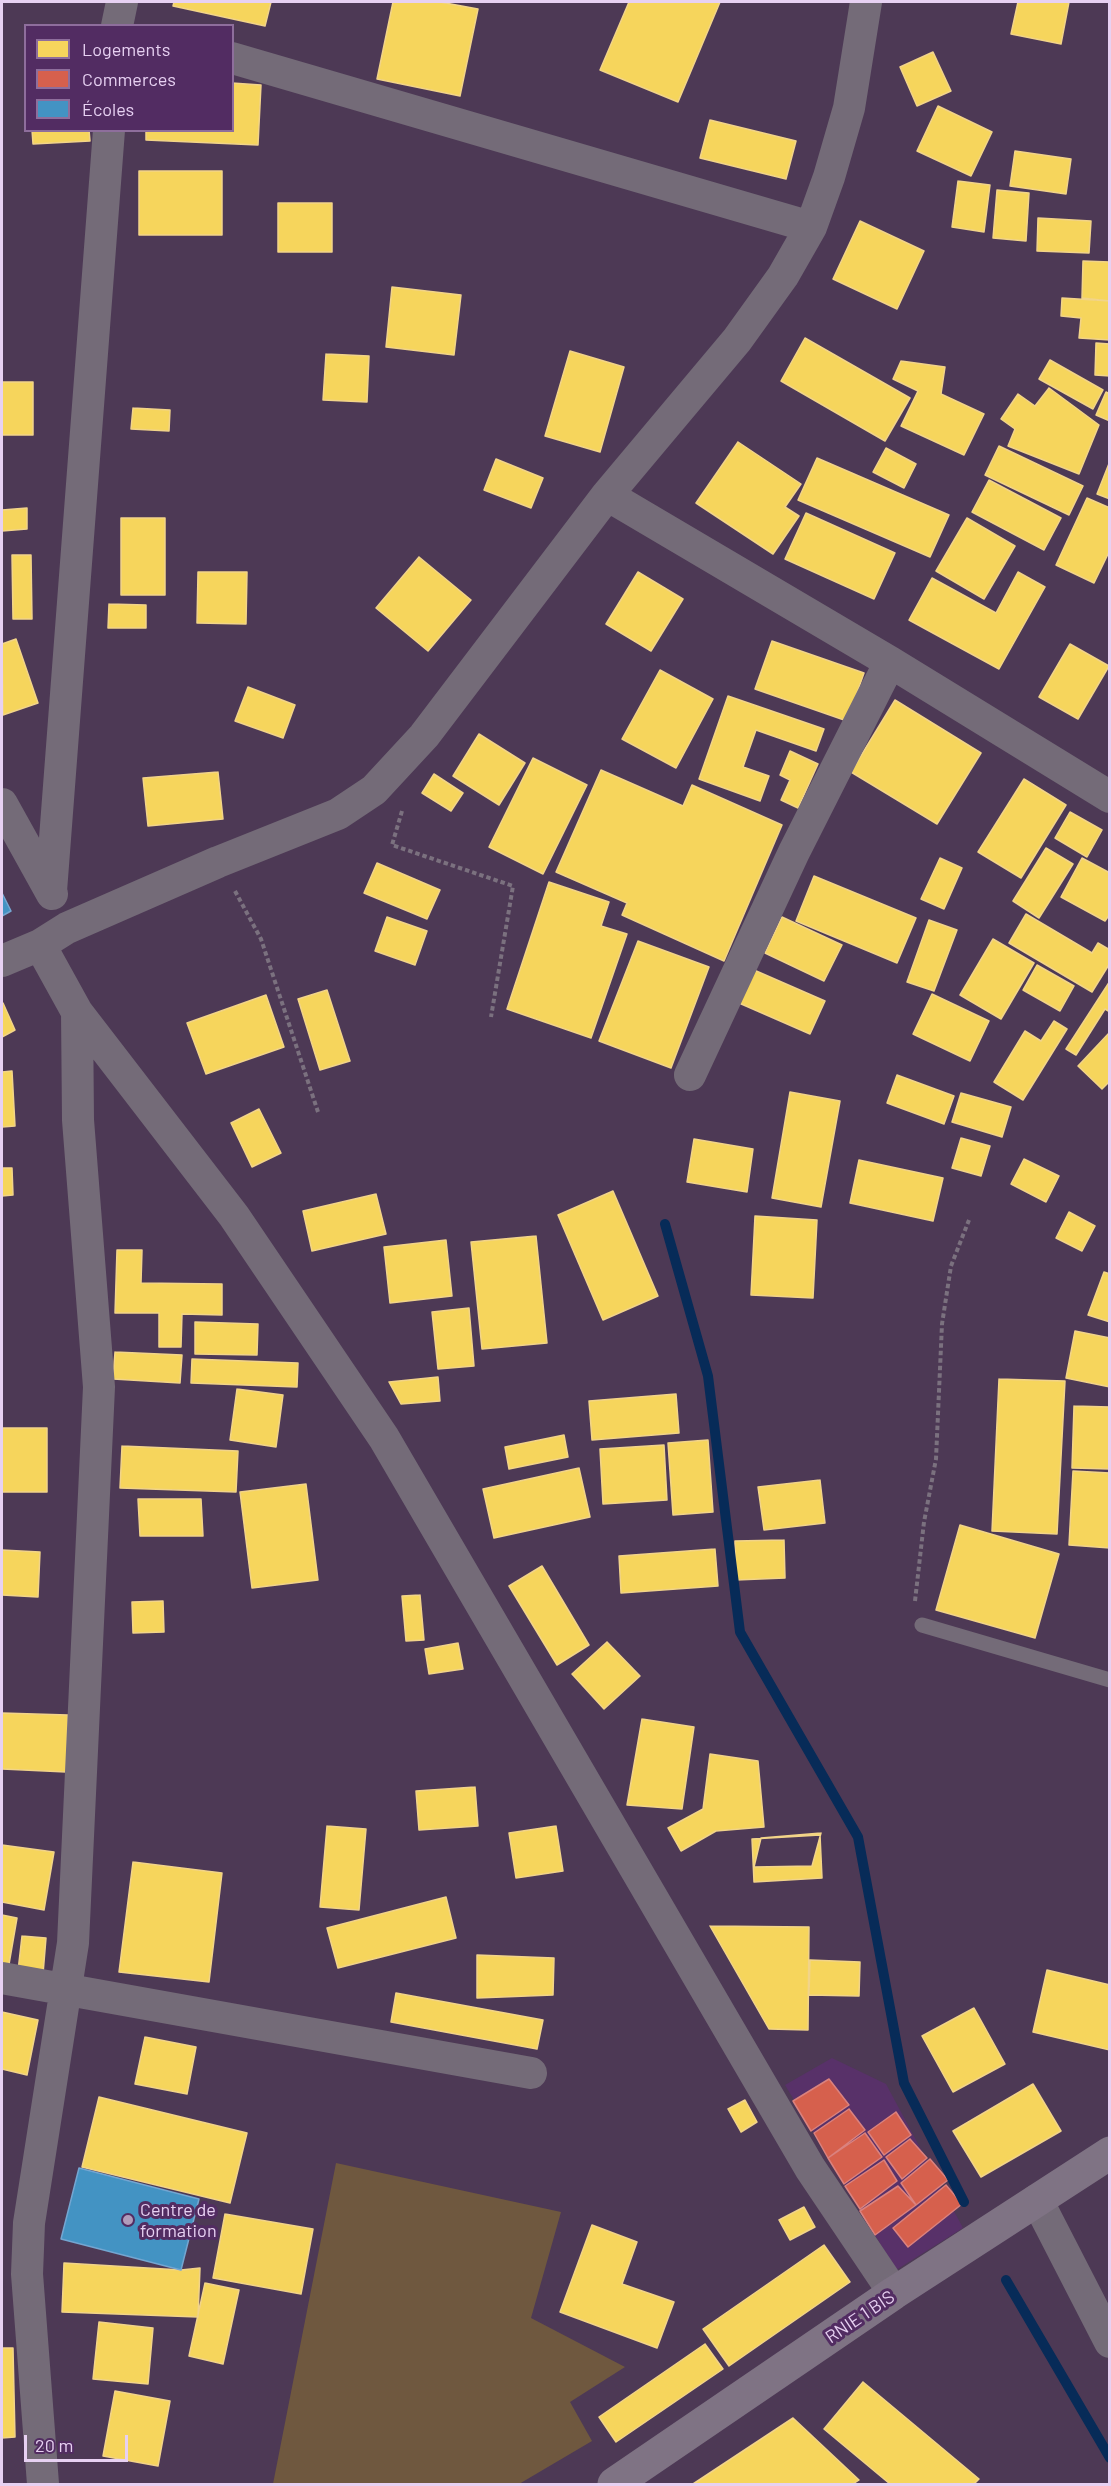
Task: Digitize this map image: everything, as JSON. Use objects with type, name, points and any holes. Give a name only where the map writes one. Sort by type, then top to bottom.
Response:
[{"type":"main road","name":"RNIE 1 BIS","points":[[614,2484],[894,2293],[1110,2152]]},
{"type":"street","points":[[2,961],[40,945],[67,928],[218,862],[338,814],[374,790],[424,736],[607,495],[737,340],[783,276],[811,227],[849,108],[866,2]]},
{"type":"street","points":[[234,59],[811,227]]},
{"type":"street","points":[[51,891],[109,132]]},
{"type":"street","points":[[607,495],[890,662],[1110,797]]},
{"type":"street","points":[[690,1075],[794,852],[890,662]]},
{"type":"street","points":[[2,804],[51,891],[67,928]]},
{"type":"street","points":[[40,945],[77,1012],[234,1216],[384,1438],[810,2168],[894,2293]]},
{"type":"street","points":[[43,2484],[27,2274],[29,2233],[66,1991],[74,1923],[99,1387],[78,1120],[77,1012]]},
{"type":"street","points":[[2,1978],[531,2073]]},
{"type":"street","points":[[1037,2200],[1110,2342]]},
{"type":"lane","points":[[922,1625],[1110,1680]]},
{"type":"path","points":[[405,801],[392,845],[513,886],[491,1017]]},
{"type":"path","points":[[218,862],[261,939],[318,1113]]},
{"type":"path","points":[[922,1625],[914,1596],[936,1459],[942,1324],[951,1266],[969,1220]]},
{"type":"shaded area","points":[[832,2058],[886,2084],[963,2228],[896,2270],[785,2085]]},
{"type":"shaded area","points":[[336,2163],[561,2212],[531,2318],[625,2367],[570,2402],[592,2441],[519,2484],[273,2484]]},
{"type":"building: Logements","points":[[174,2],[271,2],[265,26],[173,6]]},
{"type":"building: Logements","points":[[393,2],[440,2],[478,9],[460,96],[377,79]]},
{"type":"building: Logements","points":[[629,2],[720,2],[678,102],[600,70]]},
{"type":"building: Logements","points":[[1018,2],[1069,2],[1061,44],[1011,34]]},
{"type":"building: Logements","points":[[933,52],[951,91],[917,106],[900,67]]},
{"type":"building: Logements","points":[[234,83],[261,85],[258,145],[146,140],[146,132],[234,132]]},
{"type":"building: Logements","points":[[938,106],[992,132],[971,176],[917,151]]},
{"type":"building: Logements","points":[[710,120],[796,141],[786,179],[700,158]]},
{"type":"building: Logements","points":[[32,132],[89,132],[90,141],[33,144]]},
{"type":"building: Logements","points":[[1015,151],[1071,159],[1066,194],[1010,186]]},
{"type":"building: Logements","points":[[139,171],[222,171],[222,235],[139,235]]},
{"type":"building: Logements","points":[[958,181],[990,185],[984,232],[952,227]]},
{"type":"building: Logements","points":[[997,190],[1029,193],[1026,241],[993,238]]},
{"type":"building: Logements","points":[[278,203],[332,203],[332,252],[278,252]]},
{"type":"building: Logements","points":[[1038,218],[1091,221],[1089,253],[1037,251]]},
{"type":"building: Logements","points":[[860,221],[924,251],[897,309],[833,279]]},
{"type":"building: Logements","points":[[1083,261],[1110,262],[1110,301],[1082,298]]},
{"type":"building: Logements","points":[[392,287],[461,295],[454,355],[386,347]]},
{"type":"building: Logements","points":[[1062,298],[1110,301],[1110,340],[1079,338],[1081,318],[1061,316]]},
{"type":"building: Logements","points":[[805,338],[910,398],[885,441],[781,381]]},
{"type":"building: Logements","points":[[1096,343],[1110,344],[1110,376],[1095,375]]},
{"type":"building: Logements","points":[[570,351],[624,367],[600,452],[545,436]]},
{"type":"building: Logements","points":[[326,354],[369,356],[367,402],[323,400]]},
{"type":"building: Logements","points":[[1050,360],[1103,390],[1093,409],[1039,379]]},
{"type":"building: Logements","points":[[901,361],[945,367],[941,394],[984,414],[964,455],[901,426],[918,391],[893,379]]},
{"type":"building: Logements","points":[[2,382],[33,382],[33,435],[2,435]]},
{"type":"building: Logements","points":[[1049,388],[1099,425],[1079,474],[1008,446],[1015,429],[1001,419],[1018,394],[1035,406]]},
{"type":"building: Logements","points":[[1106,392],[1110,394],[1110,421],[1096,415]]},
{"type":"building: Logements","points":[[133,408],[170,410],[169,431],[131,429]]},
{"type":"building: Logements","points":[[738,442],[801,484],[785,507],[799,516],[773,554],[696,503]]},
{"type":"building: Logements","points":[[999,446],[1083,486],[1069,515],[985,475]]},
{"type":"building: Logements","points":[[886,448],[916,464],[904,488],[873,472]]},
{"type":"building: Logements","points":[[817,458],[949,515],[930,557],[798,500]]},
{"type":"building: Logements","points":[[496,459],[543,478],[531,508],[484,490]]},
{"type":"building: Logements","points":[[1110,461],[1110,499],[1097,494]]},
{"type":"building: Logements","points":[[989,480],[1061,518],[1044,550],[972,512]]},
{"type":"building: Logements","points":[[1087,498],[1110,508],[1110,550],[1094,583],[1056,565]]},
{"type":"building: Logements","points":[[27,508],[27,529],[2,531],[2,510]]},
{"type":"building: Logements","points":[[806,513],[895,553],[874,599],[785,559]]},
{"type":"building: Logements","points":[[121,518],[165,518],[165,595],[121,595]]},
{"type":"building: Logements","points":[[967,518],[1015,546],[984,599],[936,571]]},
{"type":"building: Logements","points":[[12,555],[31,555],[32,619],[13,619]]},
{"type":"building: Logements","points":[[419,557],[471,600],[428,651],[376,608]]},
{"type":"building: Logements","points":[[198,572],[247,572],[246,624],[197,623]]},
{"type":"building: Logements","points":[[638,572],[683,599],[651,651],[606,624]]},
{"type":"building: Logements","points":[[1018,572],[1045,587],[999,669],[909,620],[932,578],[996,613]]},
{"type":"building: Logements","points":[[109,604],[146,605],[146,628],[108,628]]},
{"type":"building: Logements","points":[[16,639],[38,703],[3,715],[2,644]]},
{"type":"building: Logements","points":[[772,641],[864,673],[847,721],[755,689]]},
{"type":"building: Logements","points":[[1070,644],[1109,666],[1078,719],[1039,697]]},
{"type":"building: Logements","points":[[660,670],[713,699],[676,768],[622,739]]},
{"type":"building: Logements","points":[[248,687],[295,705],[283,738],[235,721]]},
{"type":"building: Logements","points":[[728,696],[824,729],[816,751],[756,730],[743,767],[769,776],[760,801],[699,779]]},
{"type":"building: Logements","points":[[895,700],[981,753],[937,824],[851,772]]},
{"type":"building: Logements","points":[[479,734],[525,763],[499,805],[453,776]]},
{"type":"building: Logements","points":[[790,751],[818,764],[798,808],[781,800],[790,780],[780,775]]},
{"type":"building: Logements","points":[[533,758],[587,785],[543,874],[489,847]]},
{"type":"building: Logements","points":[[601,770],[683,806],[692,785],[782,825],[724,961],[622,915],[627,903],[556,872]]},
{"type":"building: Logements","points":[[218,772],[223,819],[148,826],[143,778]]},
{"type":"building: Logements","points":[[434,774],[463,793],[451,811],[422,793]]},
{"type":"building: Logements","points":[[1024,779],[1066,805],[1021,878],[978,852]]},
{"type":"building: Logements","points":[[1070,812],[1102,830],[1087,857],[1055,838]]},
{"type":"building: Logements","points":[[1046,848],[1073,864],[1039,918],[1013,901]]},
{"type":"building: Logements","points":[[940,858],[962,868],[944,909],[921,899]]},
{"type":"building: Logements","points":[[1082,858],[1110,873],[1110,914],[1105,921],[1061,897]]},
{"type":"building: Logements","points":[[377,863],[440,890],[427,919],[364,893]]},
{"type":"building: Logements","points":[[814,876],[916,918],[897,963],[796,921]]},
{"type":"building: Logements","points":[[549,882],[609,902],[601,926],[627,934],[591,1038],[507,1009]]},
{"type":"building: Logements","points":[[1026,914],[1092,953],[1098,943],[1110,950],[1110,963],[1092,992],[1009,943]]},
{"type":"building: Logements","points":[[387,917],[427,931],[415,965],[375,951]]},
{"type":"building: Logements","points":[[782,917],[842,945],[824,981],[765,953]]},
{"type":"building: Logements","points":[[929,920],[957,930],[934,991],[907,982]]},
{"type":"building: Logements","points":[[993,939],[1034,963],[1001,1019],[960,995]]},
{"type":"building: Logements","points":[[638,941],[709,967],[671,1068],[599,1041]]},
{"type":"building: Logements","points":[[1037,965],[1074,986],[1060,1011],[1023,990]]},
{"type":"building: Logements","points":[[754,970],[825,1001],[810,1034],[739,1003]]},
{"type":"building: Logements","points":[[1110,981],[1110,1012],[1105,1009],[1076,1055],[1066,1049]]},
{"type":"building: Logements","points":[[327,990],[350,1061],[320,1070],[298,999]]},
{"type":"building: Logements","points":[[932,994],[989,1021],[970,1061],[913,1034]]},
{"type":"building: Logements","points":[[266,995],[284,1047],[206,1074],[187,1023]]},
{"type":"building: Logements","points":[[2,1004],[15,1030],[2,1037]]},
{"type":"building: Logements","points":[[1054,1021],[1067,1029],[1023,1100],[994,1082],[1025,1031],[1041,1041]]},
{"type":"building: Logements","points":[[1110,1032],[1110,1081],[1102,1089],[1078,1066]]},
{"type":"building: Logements","points":[[12,1071],[15,1126],[2,1127],[2,1072]]},
{"type":"building: Logements","points":[[897,1075],[954,1096],[944,1124],[887,1103]]},
{"type":"building: Logements","points":[[790,1092],[840,1101],[821,1207],[772,1198]]},
{"type":"building: Logements","points":[[961,1093],[1011,1107],[1002,1137],[952,1122]]},
{"type":"building: Logements","points":[[259,1109],[281,1153],[252,1167],[231,1123]]},
{"type":"building: Logements","points":[[961,1138],[990,1146],[981,1176],[952,1168]]},
{"type":"building: Logements","points":[[694,1139],[753,1149],[747,1192],[687,1182]]},
{"type":"building: Logements","points":[[1024,1159],[1059,1176],[1046,1202],[1011,1184]]},
{"type":"building: Logements","points":[[859,1160],[943,1178],[933,1221],[850,1203]]},
{"type":"building: Logements","points":[[2,1168],[12,1168],[13,1195],[2,1196]]},
{"type":"building: Logements","points":[[613,1191],[658,1296],[603,1320],[558,1215]]},
{"type":"building: Logements","points":[[376,1194],[386,1234],[312,1251],[303,1211]]},
{"type":"building: Logements","points":[[1069,1212],[1095,1226],[1082,1251],[1056,1238]]},
{"type":"building: Logements","points":[[755,1216],[817,1220],[813,1298],[751,1295]]},
{"type":"building: Logements","points":[[536,1236],[547,1343],[482,1349],[471,1242]]},
{"type":"building: Logements","points":[[446,1240],[452,1296],[390,1303],[384,1247]]},
{"type":"building: Logements","points":[[117,1250],[142,1250],[141,1283],[222,1284],[222,1315],[182,1314],[181,1347],[159,1347],[159,1313],[115,1313]]},
{"type":"building: Logements","points":[[1104,1272],[1110,1274],[1110,1322],[1088,1315]]},
{"type":"building: Logements","points":[[469,1308],[474,1366],[438,1369],[432,1312]]},
{"type":"building: Logements","points":[[195,1322],[258,1324],[257,1355],[195,1354]]},
{"type":"building: Logements","points":[[1075,1331],[1110,1338],[1110,1387],[1066,1378]]},
{"type":"building: Logements","points":[[115,1352],[182,1355],[180,1383],[113,1379]]},
{"type":"building: Logements","points":[[192,1359],[298,1363],[297,1387],[191,1383]]},
{"type":"building: Logements","points":[[438,1377],[440,1401],[401,1404],[389,1382]]},
{"type":"building: Logements","points":[[999,1379],[1065,1381],[1057,1534],[992,1531]]},
{"type":"building: Logements","points":[[237,1389],[283,1395],[276,1447],[230,1440]]},
{"type":"building: Logements","points":[[676,1394],[679,1433],[592,1440],[589,1401]]},
{"type":"building: Logements","points":[[1074,1406],[1110,1407],[1110,1469],[1072,1468]]},
{"type":"building: Logements","points":[[2,1428],[47,1428],[47,1492],[2,1492]]},
{"type":"building: Logements","points":[[564,1435],[568,1457],[509,1469],[505,1447]]},
{"type":"building: Logements","points":[[708,1440],[713,1512],[673,1515],[668,1443]]},
{"type":"building: Logements","points":[[664,1445],[667,1500],[603,1504],[600,1449]]},
{"type":"building: Logements","points":[[122,1446],[238,1451],[236,1492],[120,1488]]},
{"type":"building: Logements","points":[[579,1468],[590,1517],[494,1538],[483,1489]]},
{"type":"building: Logements","points":[[1073,1471],[1110,1473],[1110,1548],[1069,1545]]},
{"type":"building: Logements","points":[[820,1480],[825,1523],[764,1530],[758,1487]]},
{"type":"building: Logements","points":[[306,1484],[318,1580],[252,1588],[240,1492]]},
{"type":"building: Logements","points":[[138,1499],[201,1499],[203,1536],[140,1536]]},
{"type":"building: Logements","points":[[960,1525],[1059,1554],[1035,1638],[936,1610]]},
{"type":"building: Logements","points":[[784,1540],[785,1578],[736,1580],[735,1541]]},
{"type":"building: Logements","points":[[715,1549],[718,1586],[621,1593],[619,1556]]},
{"type":"building: Logements","points":[[2,1550],[40,1552],[38,1597],[2,1595]]},
{"type":"building: Logements","points":[[542,1566],[589,1645],[557,1665],[509,1586]]},
{"type":"building: Logements","points":[[420,1595],[424,1640],[406,1641],[402,1596]]},
{"type":"building: Logements","points":[[163,1601],[164,1632],[133,1633],[132,1602]]},
{"type":"building: Logements","points":[[607,1642],[640,1676],[604,1709],[572,1674]]},
{"type":"building: Logements","points":[[458,1643],[463,1669],[429,1674],[425,1649]]},
{"type":"building: Logements","points":[[2,1713],[68,1715],[66,1772],[2,1769]]},
{"type":"building: Logements","points":[[642,1719],[694,1727],[682,1809],[627,1805]]},
{"type":"building: Logements","points":[[710,1754],[758,1761],[764,1827],[716,1831],[681,1851],[668,1828],[703,1809]]},
{"type":"building: Logements","points":[[475,1787],[478,1826],[419,1830],[416,1791]]},
{"type":"building: Logements","points":[[327,1826],[366,1829],[359,1910],[320,1907]]},
{"type":"building: Logements","points":[[556,1826],[563,1871],[516,1878],[509,1833]]},
{"type":"building: Logements","points":[[821,1833],[812,1866],[754,1867],[761,1838]]},
{"type":"building: Logements","points":[[820,1835],[822,1878],[754,1882],[752,1839]]},
{"type":"building: Logements","points":[[2,1845],[54,1852],[44,1910],[2,1902]]},
{"type":"building: Logements","points":[[133,1862],[222,1873],[209,1982],[119,1972]]},
{"type":"building: Logements","points":[[446,1897],[456,1938],[338,1968],[327,1928]]},
{"type":"building: Logements","points":[[2,1915],[17,1918],[8,1970],[2,1968]]},
{"type":"building: Logements","points":[[710,1926],[809,1927],[808,2030],[769,2029]]},
{"type":"building: Logements","points":[[22,1936],[46,1938],[43,1974],[18,1971]]},
{"type":"building: Logements","points":[[477,1955],[554,1958],[553,1995],[477,1998]]},
{"type":"building: Logements","points":[[810,1960],[860,1962],[859,1996],[809,1995]]},
{"type":"building: Logements","points":[[1047,1970],[1110,1985],[1110,2050],[1033,2032]]},
{"type":"building: Logements","points":[[396,1993],[543,2020],[537,2049],[391,2022]]},
{"type":"building: Logements","points":[[974,2008],[1005,2064],[953,2092],[922,2036]]},
{"type":"building: Logements","points":[[2,2012],[38,2020],[27,2075],[2,2069]]},
{"type":"building: Logements","points":[[145,2037],[196,2047],[187,2094],[135,2084]]},
{"type":"building: Logements","points":[[1033,2084],[1061,2131],[981,2177],[953,2131]]},
{"type":"building: Logements","points":[[99,2097],[247,2133],[230,2203],[82,2167]]},
{"type":"building: Logements","points":[[745,2100],[757,2122],[741,2132],[728,2109]]},
{"type":"building: Logements","points":[[804,2207],[815,2227],[790,2240],[779,2220]]},
{"type":"building: Logements","points":[[225,2214],[313,2229],[301,2294],[213,2278]]},
{"type":"building: Logements","points":[[592,2225],[637,2242],[622,2284],[674,2302],[657,2348],[560,2312]]},
{"type":"building: Logements","points":[[824,2245],[850,2282],[729,2366],[703,2329]]},
{"type":"building: Logements","points":[[64,2263],[181,2270],[200,2268],[198,2317],[62,2312]]},
{"type":"building: Logements","points":[[205,2283],[239,2290],[223,2364],[189,2356]]},
{"type":"building: Logements","points":[[99,2322],[153,2328],[148,2384],[93,2379]]},
{"type":"building: Logements","points":[[705,2344],[723,2369],[616,2442],[599,2417]]},
{"type":"building: Logements","points":[[2,2348],[13,2348],[15,2437],[2,2438]]},
{"type":"building: Logements","points":[[863,2382],[979,2479],[974,2484],[890,2484],[824,2429]]},
{"type":"building: Logements","points":[[115,2391],[170,2401],[158,2466],[103,2456]]},
{"type":"building: Logements","points":[[793,2418],[859,2480],[853,2484],[693,2484]]},
{"type":"building: Commerces","points":[[829,2079],[849,2105],[811,2131],[793,2101]]},
{"type":"building: Commerces","points":[[849,2109],[865,2130],[828,2158],[814,2133]]},
{"type":"building: Commerces","points":[[896,2112],[911,2135],[884,2155],[868,2132]]},
{"type":"building: Commerces","points":[[865,2133],[882,2157],[844,2184],[828,2158]]},
{"type":"building: Commerces","points":[[910,2139],[927,2158],[902,2179],[886,2157]]},
{"type":"building: Commerces","points":[[930,2159],[948,2180],[916,2205],[901,2183]]},
{"type":"building: Commerces","points":[[884,2160],[897,2181],[860,2209],[845,2186]]},
{"type":"building: Commerces","points":[[946,2185],[962,2204],[908,2247],[893,2228]]},
{"type":"building: Commerces","points":[[898,2186],[916,2205],[875,2235],[860,2211]]},
{"type":"building: Écoles","points":[[2,893],[11,911],[2,916]]},
{"type":"building: Écoles","points":[[79,2168],[199,2199],[181,2270],[61,2239]]},
{"type":"waterway","points":[[665,1224],[708,1376],[740,1632],[858,1837],[904,2083],[964,2202]]},
{"type":"waterway","points":[[1006,2280],[1110,2458]]},
{"type":"place","name":"Centre de formation","points":[[128,2220]]}]
